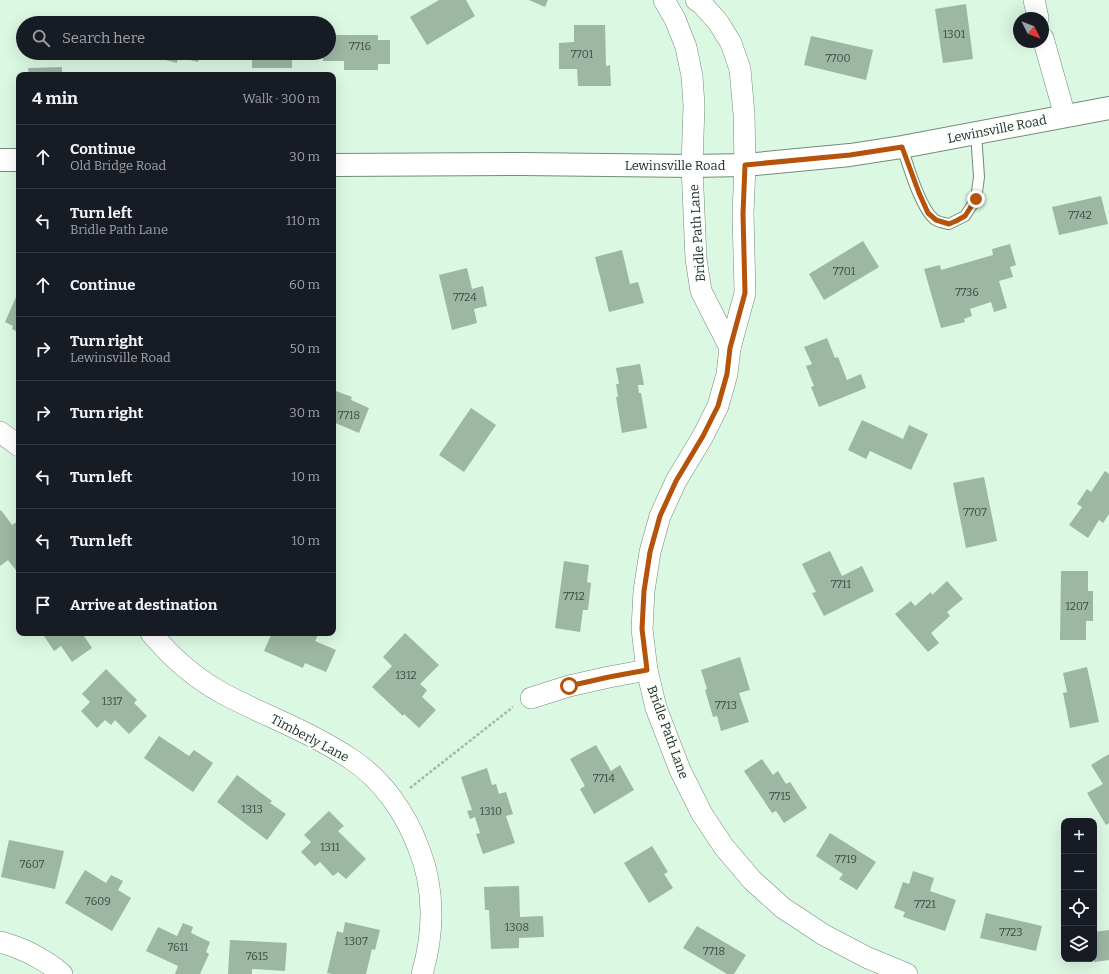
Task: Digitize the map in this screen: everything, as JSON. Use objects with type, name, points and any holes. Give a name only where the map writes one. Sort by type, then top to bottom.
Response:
[{"type":"main road","name":"Lewinsville Road","points":[[336,165],[745,165],[850,155],[902,147],[1109,108]]},
{"type":"main road","points":[[0,160],[16,160]]},
{"type":"street","name":"Bridle Path Lane","points":[[664,0],[675,19],[686,47],[692,76],[694,105],[692,166],[696,259],[701,291],[730,348],[727,374],[718,406],[703,436],[676,481],[660,516],[650,552],[644,591],[642,629],[647,670],[656,708],[680,770],[702,814],[724,847],[752,880],[783,908],[824,935],[868,958],[907,974]]},
{"type":"street","points":[[696,0],[702,4],[718,22],[731,43],[740,69],[744,114],[745,165],[743,214],[745,293],[730,348]]},
{"type":"street","points":[[1034,0],[1037,12]]},
{"type":"street","points":[[1046,48],[1065,116]]},
{"type":"street","points":[[0,432],[16,443]]},
{"type":"street","name":"Timberly Lane","points":[[154,636],[164,648],[192,673],[222,693],[326,743],[353,760],[375,779],[394,801],[412,831],[424,861],[430,890],[431,920],[428,948],[422,974]]},
{"type":"street","points":[[524,701],[569,686],[647,670]]},
{"type":"street","points":[[0,942],[10,944],[35,955],[62,974]]},
{"type":"lane","points":[[902,147],[928,213],[936,220],[949,224],[965,216],[976,199],[979,177],[976,133]]},
{"type":"path","points":[[394,801],[524,701]]},
{"type":"building","points":[[439,0],[466,0],[475,16],[427,45],[410,17]]},
{"type":"building","points":[[529,0],[548,0],[545,7]]},
{"type":"building","points":[[966,4],[973,59],[943,63],[935,9]]},
{"type":"building","points":[[574,25],[605,25],[606,66],[610,65],[611,86],[578,86],[577,69],[559,69],[559,43],[574,42]]},
{"type":"building","points":[[336,35],[378,35],[378,40],[390,40],[390,64],[378,64],[378,70],[344,70],[344,61],[323,61],[336,60]]},
{"type":"building","points":[[811,36],[873,50],[866,80],[804,65]]},
{"type":"building","points":[[165,60],[178,60],[177,63]]},
{"type":"building","points":[[252,60],[292,60],[292,68],[252,68]]},
{"type":"building","points":[[62,67],[62,72],[29,72],[28,68]]},
{"type":"building","points":[[1101,196],[1108,224],[1059,235],[1052,207]]},
{"type":"building","points":[[863,241],[879,267],[824,300],[809,274]]},
{"type":"building","points":[[1010,244],[1016,265],[1010,267],[1013,277],[999,281],[1007,308],[994,312],[991,302],[970,309],[972,316],[964,319],[965,322],[941,328],[924,269],[940,265],[941,270],[993,255],[992,249]]},
{"type":"building","points":[[622,250],[630,284],[638,282],[644,303],[609,312],[595,257]]},
{"type":"building","points":[[467,268],[472,289],[483,286],[487,306],[474,309],[477,323],[452,330],[439,275]]},
{"type":"building","points":[[16,297],[16,331],[12,329],[13,326],[5,322]]},
{"type":"building","points":[[827,338],[835,358],[838,357],[847,380],[861,374],[866,388],[819,407],[811,387],[814,386],[806,366],[812,364],[804,347]]},
{"type":"building","points":[[640,364],[644,385],[638,385],[639,393],[641,393],[647,428],[622,433],[616,397],[618,397],[616,384],[619,384],[616,368]]},
{"type":"building","points":[[336,391],[352,397],[351,400],[369,408],[359,433],[336,423]]},
{"type":"building","points":[[471,408],[496,425],[464,472],[439,455]]},
{"type":"building","points":[[862,420],[903,439],[909,425],[928,434],[911,470],[870,451],[866,459],[848,450]]},
{"type":"building","points":[[1105,471],[1109,474],[1109,514],[1103,523],[1099,520],[1088,538],[1069,525],[1082,507],[1077,504],[1087,489],[1091,492]]},
{"type":"building","points":[[984,477],[997,541],[966,548],[953,483]]},
{"type":"building","points":[[1,510],[12,525],[16,522],[16,570],[8,560],[0,566]]},
{"type":"building","points":[[830,551],[842,576],[862,566],[874,591],[824,616],[812,593],[816,592],[802,564]]},
{"type":"building","points":[[564,561],[589,565],[587,582],[591,583],[588,610],[583,610],[580,632],[555,628]]},
{"type":"building","points":[[1061,571],[1088,571],[1088,591],[1093,591],[1093,621],[1086,621],[1086,640],[1060,640]]},
{"type":"building","points":[[947,581],[963,599],[947,612],[950,616],[931,633],[939,643],[928,652],[895,614],[911,601],[915,606],[931,592],[932,595]]},
{"type":"building","points":[[405,633],[439,665],[420,684],[427,690],[422,697],[436,710],[419,728],[404,714],[403,716],[372,687],[392,666],[383,657]]},
{"type":"building","points":[[44,636],[84,636],[92,648],[72,662],[61,646],[54,651]]},
{"type":"building","points":[[271,636],[318,636],[315,641],[336,650],[326,672],[305,663],[303,668],[264,651]]},
{"type":"building","points":[[740,657],[750,690],[739,693],[749,722],[721,731],[717,716],[713,717],[701,670]]},
{"type":"building","points":[[1087,667],[1099,722],[1070,728],[1063,693],[1067,692],[1063,673]]},
{"type":"building","points":[[106,669],[137,700],[134,703],[147,716],[129,734],[115,720],[111,725],[105,720],[97,728],[81,711],[90,702],[82,694]]},
{"type":"building","points":[[159,736],[189,756],[194,750],[213,763],[193,792],[144,758]]},
{"type":"building","points":[[596,745],[611,771],[620,765],[634,790],[594,814],[580,789],[585,786],[570,759]]},
{"type":"building","points":[[1109,754],[1109,823],[1106,825],[1087,793],[1103,784],[1091,765]]},
{"type":"building","points":[[762,759],[773,775],[778,771],[786,784],[790,782],[807,808],[784,823],[776,811],[772,813],[744,771]]},
{"type":"building","points":[[487,768],[492,785],[496,784],[499,794],[506,792],[513,814],[506,816],[515,843],[483,854],[476,834],[480,833],[475,817],[470,819],[467,811],[472,810],[461,777]]},
{"type":"building","points":[[237,775],[272,801],[270,803],[286,814],[267,840],[217,802]]},
{"type":"building","points":[[329,811],[344,826],[338,831],[366,859],[346,879],[338,872],[333,876],[320,862],[315,866],[301,852],[311,842],[304,835]]},
{"type":"building","points":[[830,833],[876,862],[857,890],[839,879],[843,874],[816,856]]},
{"type":"building","points":[[9,840],[64,851],[55,889],[1,877]]},
{"type":"building","points":[[652,846],[668,872],[664,874],[673,888],[649,903],[624,863]]},
{"type":"building","points":[[85,870],[106,883],[111,875],[123,881],[118,890],[131,898],[112,931],[65,903]]},
{"type":"building","points":[[913,871],[934,878],[930,891],[956,900],[945,931],[903,917],[905,912],[894,908],[903,882],[909,884]]},
{"type":"building","points":[[519,886],[520,917],[543,916],[544,937],[519,938],[519,948],[491,949],[489,910],[485,910],[484,887]]},
{"type":"building","points":[[986,913],[1042,926],[1036,951],[980,938]]},
{"type":"building","points":[[345,922],[380,930],[375,950],[372,949],[366,974],[327,973],[337,931],[343,933]]},
{"type":"building","points":[[183,923],[193,927],[191,933],[210,942],[206,952],[209,954],[200,974],[175,974],[178,966],[146,951],[158,927],[177,936]]},
{"type":"building","points":[[697,926],[746,955],[734,974],[727,974],[683,948]]},
{"type":"building","points":[[1109,930],[1109,960],[1097,962],[1097,932]]},
{"type":"building","points":[[230,940],[287,943],[285,971],[252,969],[252,974],[228,974]]},
{"type":"route","points":[[569,686],[647,670],[642,629],[644,591],[650,552],[660,516],[676,481],[703,436],[718,406],[727,374],[730,348],[745,293],[743,214],[745,165],[850,155],[902,147],[928,213],[936,220],[949,224],[956,221],[965,216],[976,199]]}]
